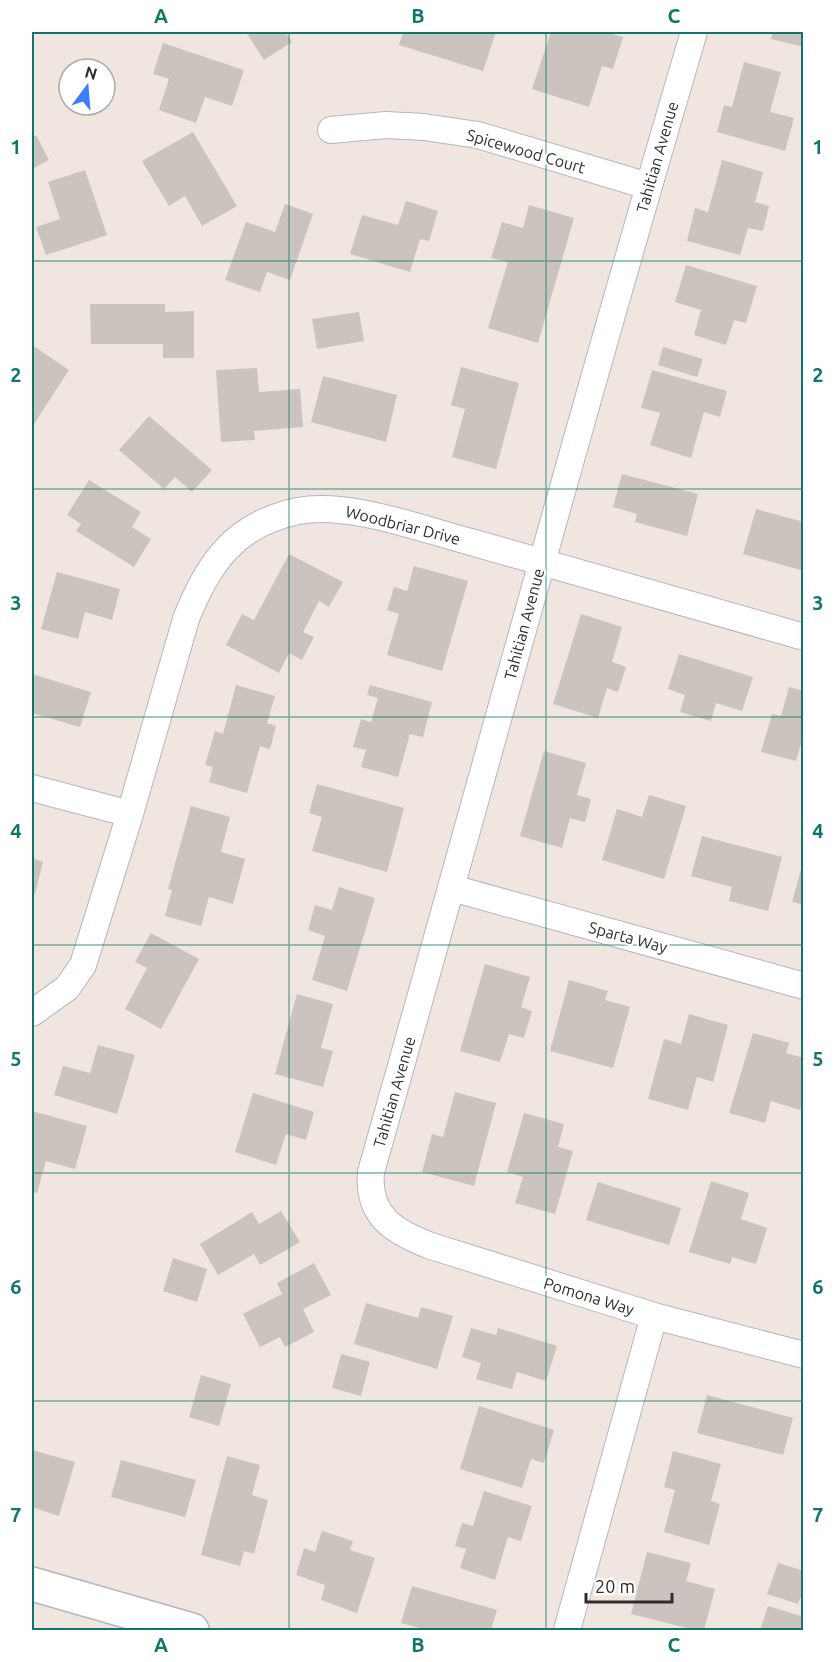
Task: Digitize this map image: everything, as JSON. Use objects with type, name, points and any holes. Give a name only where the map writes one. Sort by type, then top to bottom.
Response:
[{"type":"main road","points":[[32,1584],[192,1630]]},
{"type":"street","name":"Tahitian Avenue","points":[[382,1217],[374,1202],[370,1183],[371,1172],[648,186],[694,32]]},
{"type":"street","name":"Spicewood Court","points":[[331,130],[386,125],[424,127],[478,135],[648,186]]},
{"type":"street","name":"Woodbriar Drive","points":[[32,1013],[67,988],[83,965],[130,814],[186,619],[198,589],[213,562],[231,544],[252,529],[274,518],[298,511],[325,508],[361,513],[542,562],[804,638]]},
{"type":"street","points":[[32,788],[130,814]]},
{"type":"street","name":"Sparta Way","points":[[452,888],[804,986]]},
{"type":"street","name":"Pomona Way","points":[[382,1217],[408,1237],[430,1246],[654,1316],[804,1355]]},
{"type":"street","points":[[567,1630],[654,1316]]},
{"type":"building","points":[[246,32],[285,32],[292,42],[264,60]]},
{"type":"building","points":[[403,32],[496,32],[483,71],[399,45]]},
{"type":"building","points":[[551,32],[605,32],[623,37],[613,69],[602,66],[589,107],[532,89]]},
{"type":"building","points":[[773,32],[804,32],[804,47],[771,39]]},
{"type":"building","points":[[163,43],[244,70],[232,106],[205,97],[196,123],[159,110],[169,79],[153,74]]},
{"type":"building","points":[[744,62],[781,72],[770,112],[794,118],[785,151],[717,132],[724,105],[732,107]]},
{"type":"building","points":[[193,132],[237,206],[202,226],[185,196],[169,206],[142,161]]},
{"type":"building","points":[[36,135],[49,160],[32,169],[32,138]]},
{"type":"building","points":[[722,160],[763,172],[755,202],[769,206],[763,231],[748,228],[740,255],[687,241],[695,208],[708,212]]},
{"type":"building","points":[[85,170],[107,235],[46,255],[36,227],[60,219],[48,182]]},
{"type":"building","points":[[406,201],[438,211],[429,241],[420,239],[410,272],[350,254],[362,215],[398,225]]},
{"type":"building","points":[[285,204],[313,214],[290,280],[267,272],[260,292],[225,280],[246,222],[275,232]]},
{"type":"building","points":[[529,205],[574,218],[538,343],[488,328],[508,262],[491,258],[502,222],[523,228]]},
{"type":"building","points":[[686,265],[757,286],[746,323],[734,320],[726,345],[694,335],[701,310],[675,302]]},
{"type":"building","points":[[90,304],[165,304],[165,312],[194,311],[194,358],[163,358],[163,344],[91,344]]},
{"type":"building","points":[[359,312],[364,341],[317,349],[312,319]]},
{"type":"building","points":[[32,345],[69,370],[32,427]]},
{"type":"building","points":[[663,347],[703,359],[697,377],[658,365]]},
{"type":"building","points":[[461,367],[519,383],[496,469],[452,457],[465,409],[451,405]]},
{"type":"building","points":[[257,368],[259,392],[300,389],[303,427],[254,431],[255,440],[221,442],[216,370]]},
{"type":"building","points":[[652,370],[727,391],[720,417],[704,412],[691,458],[650,445],[660,413],[641,408]]},
{"type":"building","points":[[323,376],[397,395],[386,442],[311,422]]},
{"type":"building","points":[[149,416],[212,470],[192,492],[175,477],[164,489],[119,450]]},
{"type":"building","points":[[622,474],[698,494],[687,536],[635,522],[637,514],[613,507]]},
{"type":"building","points":[[89,480],[141,512],[132,527],[151,539],[134,567],[76,531],[81,524],[67,515]]},
{"type":"building","points":[[756,509],[804,522],[804,571],[743,554]]},
{"type":"building","points":[[289,554],[343,582],[329,607],[319,601],[303,632],[314,637],[302,660],[289,653],[279,673],[226,645],[242,614],[254,620]]},
{"type":"building","points":[[414,566],[468,581],[442,671],[387,655],[399,614],[387,610],[394,587],[407,591]]},
{"type":"building","points":[[57,572],[120,589],[112,620],[85,612],[78,639],[41,629]]},
{"type":"building","points":[[581,614],[622,627],[612,662],[626,667],[618,692],[607,688],[598,718],[553,704]]},
{"type":"building","points":[[679,654],[753,677],[742,711],[716,703],[711,721],[680,712],[685,695],[668,689]]},
{"type":"building","points":[[32,674],[91,692],[80,727],[32,713]]},
{"type":"building","points":[[236,685],[275,696],[267,723],[276,726],[270,749],[260,746],[247,793],[209,782],[213,767],[205,765],[215,731],[223,734]]},
{"type":"building","points":[[370,685],[432,702],[423,737],[410,734],[398,777],[361,767],[366,750],[353,747],[361,719],[371,722],[378,698],[367,695]]},
{"type":"building","points":[[789,687],[804,691],[804,740],[802,740],[796,761],[761,752],[772,714],[781,716]]},
{"type":"building","points":[[544,751],[586,763],[577,795],[591,799],[585,822],[570,818],[562,848],[520,836]]},
{"type":"building","points":[[317,784],[404,808],[387,872],[312,851],[322,817],[309,813]]},
{"type":"building","points":[[649,795],[686,806],[664,879],[602,860],[617,809],[642,817]]},
{"type":"building","points":[[191,806],[230,817],[221,852],[245,859],[233,904],[209,897],[201,926],[165,916],[172,890],[168,889]]},
{"type":"building","points":[[702,836],[782,857],[768,911],[729,901],[732,887],[691,876]]},
{"type":"building","points":[[32,858],[43,862],[35,894],[32,893]]},
{"type":"building","points":[[804,862],[804,905],[792,902]]},
{"type":"building","points":[[339,887],[375,898],[347,991],[312,980],[325,936],[308,930],[315,905],[332,910]]},
{"type":"building","points":[[151,933],[199,959],[161,1029],[125,1009],[147,968],[135,962]]},
{"type":"building","points":[[485,964],[530,977],[521,1007],[532,1011],[524,1038],[509,1034],[500,1062],[460,1051]]},
{"type":"building","points":[[569,980],[608,991],[605,1000],[630,1007],[613,1068],[550,1051]]},
{"type":"building","points":[[297,994],[333,1004],[321,1048],[333,1051],[323,1087],[275,1074]]},
{"type":"building","points":[[689,1014],[728,1025],[713,1082],[697,1077],[688,1110],[648,1099],[664,1039],[681,1044]]},
{"type":"building","points":[[753,1033],[789,1043],[786,1053],[804,1058],[804,1099],[800,1110],[771,1101],[765,1123],[729,1113]]},
{"type":"building","points":[[98,1045],[135,1055],[117,1114],[54,1095],[63,1066],[90,1073]]},
{"type":"building","points":[[455,1092],[496,1103],[474,1186],[422,1172],[432,1134],[443,1137]]},
{"type":"building","points":[[253,1093],[314,1112],[306,1140],[286,1134],[276,1165],[235,1152]]},
{"type":"building","points":[[32,1111],[87,1126],[75,1169],[46,1161],[37,1193],[32,1192]]},
{"type":"building","points":[[524,1113],[564,1124],[558,1147],[573,1151],[555,1214],[515,1203],[523,1177],[507,1172]]},
{"type":"building","points":[[711,1181],[749,1193],[741,1219],[767,1228],[756,1264],[732,1257],[730,1264],[689,1252]]},
{"type":"building","points":[[598,1182],[681,1208],[669,1245],[586,1220]]},
{"type":"building","points":[[281,1211],[300,1242],[260,1265],[254,1254],[218,1275],[200,1244],[252,1212],[259,1224]]},
{"type":"building","points":[[173,1258],[207,1269],[197,1302],[163,1291]]},
{"type":"building","points":[[314,1263],[331,1295],[303,1309],[314,1332],[285,1347],[280,1337],[260,1347],[243,1314],[282,1294],[277,1283]]},
{"type":"building","points":[[366,1303],[418,1318],[421,1307],[453,1316],[437,1369],[354,1344]]},
{"type":"building","points":[[471,1328],[496,1335],[498,1328],[557,1346],[546,1381],[517,1372],[512,1389],[476,1379],[481,1363],[462,1357]]},
{"type":"building","points":[[341,1354],[370,1362],[361,1396],[332,1388]]},
{"type":"building","points":[[201,1375],[231,1384],[219,1426],[189,1417]]},
{"type":"building","points":[[707,1395],[793,1418],[783,1455],[697,1433]]},
{"type":"building","points":[[479,1406],[554,1430],[544,1463],[531,1459],[522,1488],[460,1469]]},
{"type":"building","points":[[32,1450],[75,1462],[59,1516],[32,1507]]},
{"type":"building","points":[[673,1451],[721,1464],[711,1501],[720,1504],[709,1545],[664,1532],[675,1490],[664,1487]]},
{"type":"building","points":[[227,1456],[260,1465],[252,1495],[268,1500],[254,1554],[244,1551],[240,1566],[201,1555]]},
{"type":"building","points":[[121,1460],[196,1480],[185,1517],[111,1497]]},
{"type":"building","points":[[484,1491],[532,1506],[521,1541],[508,1537],[495,1580],[460,1568],[466,1549],[455,1546],[462,1523],[473,1526]]},
{"type":"building","points":[[322,1531],[353,1541],[350,1550],[375,1558],[357,1613],[321,1600],[325,1585],[296,1575],[304,1548],[315,1552]]},
{"type":"building","points":[[647,1552],[691,1563],[686,1581],[715,1589],[704,1630],[695,1630],[631,1614]]},
{"type":"building","points":[[778,1563],[804,1571],[804,1588],[798,1604],[767,1594]]},
{"type":"building","points":[[412,1586],[497,1610],[491,1630],[428,1630],[401,1623]]},
{"type":"building","points":[[768,1606],[804,1617],[804,1630],[760,1630]]}]
